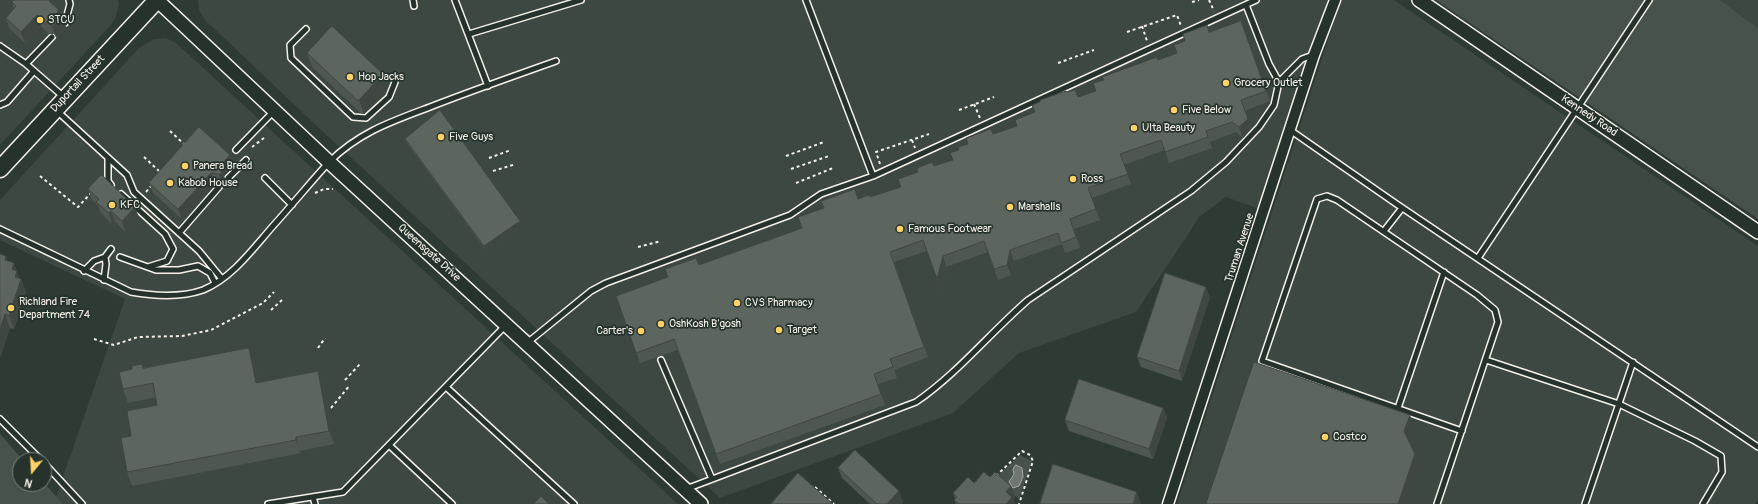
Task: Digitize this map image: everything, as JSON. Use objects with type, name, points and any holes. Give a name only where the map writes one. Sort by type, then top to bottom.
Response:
[{"type":"main road","name":"Duportail Street","points":[[0,169],[157,0]]},
{"type":"street","name":"Queensgate Drive","points":[[157,0],[329,162],[507,324],[701,504]]},
{"type":"street","name":"Truman Avenue","points":[[1168,504],[1314,55],[1335,0]]},
{"type":"street","name":"Kennedy Road","points":[[1419,0],[1758,232]]},
{"type":"lane","points":[[65,23],[70,4],[69,0]]},
{"type":"lane","points":[[413,0],[414,6]]},
{"type":"lane","points":[[455,0],[488,86]]},
{"type":"lane","points":[[468,34],[582,0]]},
{"type":"lane","points":[[806,0],[873,176]]},
{"type":"lane","points":[[527,343],[591,291],[606,283],[790,214],[820,194],[873,176],[1256,0]]},
{"type":"lane","points":[[1478,258],[1649,0]]},
{"type":"lane","points":[[1246,5],[1269,64],[1279,82]]},
{"type":"lane","points":[[306,29],[290,45],[291,58],[353,117],[366,118],[389,97],[395,82]]},
{"type":"lane","points":[[26,64],[52,37]]},
{"type":"lane","points":[[0,46],[34,71],[108,158],[127,175],[134,192],[199,251],[222,279]]},
{"type":"lane","points":[[685,489],[916,402],[934,390],[1006,319],[1028,300],[1191,191],[1226,162],[1259,127],[1274,105],[1279,82],[1302,59],[1314,55]]},
{"type":"lane","points":[[0,230],[131,292],[153,296],[174,295],[203,290],[222,279],[242,261],[344,147],[366,133],[440,103],[556,61]]},
{"type":"lane","points":[[0,105],[6,102],[34,71]]},
{"type":"lane","points":[[236,150],[275,111]]},
{"type":"lane","points":[[1290,130],[1402,208],[1758,447]]},
{"type":"lane","points":[[108,158],[108,181],[113,187]]},
{"type":"lane","points":[[228,178],[246,160]]},
{"type":"lane","points":[[265,178],[292,204]]},
{"type":"lane","points":[[179,233],[219,187]]},
{"type":"lane","points":[[119,192],[165,234],[172,249],[167,261],[148,267]]},
{"type":"lane","points":[[1437,504],[1462,431],[1486,360],[1498,322],[1495,310],[1444,272],[1337,200],[1327,196],[1317,199],[1262,361],[1462,431]]},
{"type":"lane","points":[[1384,231],[1402,208]]},
{"type":"lane","points":[[84,271],[94,261],[105,257],[111,249]]},
{"type":"lane","points":[[104,280],[106,264],[105,257]]},
{"type":"lane","points":[[120,258],[156,270],[179,270],[198,266],[210,274],[215,283]]},
{"type":"lane","points":[[1398,408],[1444,272]]},
{"type":"lane","points":[[268,504],[343,492],[507,324]]},
{"type":"lane","points":[[661,360],[712,479]]},
{"type":"lane","points":[[1486,360],[1619,404],[1695,441],[1721,456],[1722,472],[1703,504]]},
{"type":"lane","points":[[1585,504],[1633,362]]},
{"type":"lane","points":[[446,387],[574,504]]},
{"type":"lane","points":[[0,419],[33,452]]},
{"type":"lane","points":[[389,445],[452,504]]},
{"type":"lane","points":[[52,472],[82,504]]},
{"type":"lane","points":[[313,497],[315,504]]},
{"type":"path","points":[[1192,2],[1199,0]]},
{"type":"path","points":[[1127,32],[1177,15]]},
{"type":"path","points":[[1058,63],[1094,50]]},
{"type":"path","points":[[959,110],[994,97]]},
{"type":"path","points":[[170,131],[188,147]]},
{"type":"path","points":[[876,152],[929,134]]},
{"type":"path","points":[[252,148],[264,138]]},
{"type":"path","points":[[786,156],[824,142]]},
{"type":"path","points":[[489,158],[511,150]]},
{"type":"path","points":[[791,169],[829,156]]},
{"type":"path","points":[[144,158],[162,175]]},
{"type":"path","points":[[493,171],[516,164]]},
{"type":"path","points":[[796,183],[833,168]]},
{"type":"path","points":[[40,176],[78,207],[93,192]]},
{"type":"path","points":[[146,192],[157,180]]},
{"type":"path","points":[[311,196],[324,189],[333,189]]},
{"type":"path","points":[[638,247],[661,241]]},
{"type":"path","points":[[94,339],[114,345],[138,337],[182,336],[211,330],[263,303],[274,292]]},
{"type":"path","points":[[271,310],[282,300]]},
{"type":"path","points":[[318,348],[325,338]]},
{"type":"path","points":[[345,380],[360,364]]},
{"type":"path","points":[[331,408],[350,385]]},
{"type":"path","points":[[994,477],[1022,451],[1030,455],[1033,461],[1018,504]]},
{"type":"path","points":[[815,487],[834,504]]},
{"type":"shaded area","points":[[0,0],[118,0],[119,5],[115,19],[109,27],[0,145]]},
{"type":"shaded area","points":[[198,0],[1328,0],[1259,209],[1226,197],[1199,217],[1136,312],[1019,353],[953,413],[720,498],[320,129],[205,20],[199,10]]},
{"type":"shaded area","points":[[1341,0],[1394,0],[1758,246],[1758,500],[1755,504],[1177,504]]},
{"type":"shaded area","points":[[1436,0],[1720,0],[1758,28],[1758,219]]},
{"type":"shaded area","points":[[1720,0],[1758,0],[1758,28]]},
{"type":"shaded area","points":[[166,38],[176,43],[678,504],[63,504],[56,497],[125,299],[0,240],[0,200],[139,48],[154,39]]},
{"type":"shaded area","points":[[0,434],[16,452],[12,452],[12,492],[52,492],[63,504],[0,504]]},
{"type":"shaded area","points":[[1020,455],[1032,461],[1019,499],[999,482],[990,483]]},
{"type":"shaded area","points":[[1016,465],[1022,468],[1023,477],[1019,486],[1013,488],[1009,482],[1014,474],[1013,470]]},
{"type":"building","points":[[13,0],[50,0],[49,1],[58,9],[58,15],[62,16],[52,27],[51,23],[46,23],[37,15],[21,32],[6,18],[16,6],[12,2]]},
{"type":"building","points":[[1241,21],[1266,91],[1241,100],[1248,119],[1239,127],[1232,122],[1206,131],[1208,137],[1165,152],[1161,140],[1120,154],[1128,174],[1088,188],[1096,209],[1070,219],[1076,237],[1061,243],[1058,233],[1010,250],[1007,265],[994,269],[984,241],[943,256],[937,279],[923,240],[890,252],[924,347],[890,359],[893,367],[874,374],[881,394],[716,454],[674,339],[636,353],[616,296],[668,277],[665,269],[696,258],[699,265],[802,228],[798,217],[824,208],[821,201],[855,189],[858,199],[869,195],[870,197],[901,187],[898,179],[918,172],[917,168],[932,162],[934,166],[953,160],[950,153],[959,150],[958,147],[968,144],[966,138],[991,129],[993,134],[1017,126],[1015,120],[1035,112],[1032,105],[1040,102],[1040,100],[1066,91],[1075,90],[1078,97],[1096,91],[1093,83],[1104,80],[1102,77],[1157,57],[1158,60],[1177,53],[1174,45],[1185,41],[1183,34],[1207,25],[1209,32]]},
{"type":"building","name":"Hop Jacks","points":[[332,26],[383,74],[359,100],[357,100],[307,53]]},
{"type":"building","points":[[440,110],[520,221],[484,246],[405,139]]},
{"type":"building","points":[[199,127],[230,155],[220,166],[222,171],[219,175],[216,173],[211,173],[178,209],[149,183]]},
{"type":"building","name":"KFC","points":[[101,175],[135,207],[122,221],[111,211],[109,213],[96,202],[99,199],[88,189]]},
{"type":"building","points":[[0,254],[6,256],[5,260],[14,263],[12,269],[17,271],[15,277],[21,279],[9,316],[5,314],[0,329]]},
{"type":"building","points":[[1165,273],[1206,287],[1179,371],[1137,357]]},
{"type":"building","points":[[249,348],[256,383],[318,371],[329,431],[296,437],[296,440],[127,472],[121,438],[131,436],[127,411],[157,405],[153,383],[123,389],[119,372],[132,369],[132,366],[142,364],[143,368]]},
{"type":"building","name":"Costco","points":[[1254,362],[1410,415],[1404,431],[1415,454],[1398,504],[1206,504]]},
{"type":"building","points":[[1079,379],[1163,408],[1149,449],[1065,420]]},
{"type":"building","points":[[855,450],[899,491],[887,504],[877,504],[838,468]]},
{"type":"building","points":[[1053,464],[1137,492],[1133,504],[1040,504]]},
{"type":"building","points":[[984,472],[990,477],[995,472],[1011,486],[1006,492],[1012,497],[1006,504],[959,504],[954,500],[957,497],[953,493],[968,477],[974,483]]},
{"type":"building","points":[[798,473],[833,504],[771,504]]},
{"type":"building","points":[[541,496],[549,504],[534,504]]},
{"type":"place","name":"STCU","points":[[40,20]]},
{"type":"place","name":"Hop Jacks","points":[[350,77]]},
{"type":"place","name":"Grocery Outlet","points":[[1226,83]]},
{"type":"place","name":"Five Below","points":[[1174,110]]},
{"type":"place","name":"Ulta Beauty","points":[[1134,128]]},
{"type":"place","name":"Five Guys","points":[[441,137]]},
{"type":"place","name":"Panera Bread","points":[[185,166]]},
{"type":"place","name":"Ross","points":[[1073,179]]},
{"type":"place","name":"Kabob House","points":[[170,183]]},
{"type":"place","name":"KFC","points":[[112,205]]},
{"type":"place","name":"Marshalls","points":[[1010,207]]},
{"type":"place","name":"Famous Footwear","points":[[900,229]]},
{"type":"place","name":"CVS Pharmacy","points":[[737,303]]},
{"type":"place","name":"Richland Fire Department 74","points":[[11,308]]},
{"type":"place","name":"OshKosh B'gosh","points":[[661,324]]},
{"type":"place","name":"Target","points":[[779,330]]},
{"type":"place","name":"Carter's","points":[[641,331]]},
{"type":"place","name":"Costco","points":[[1325,437]]}]
